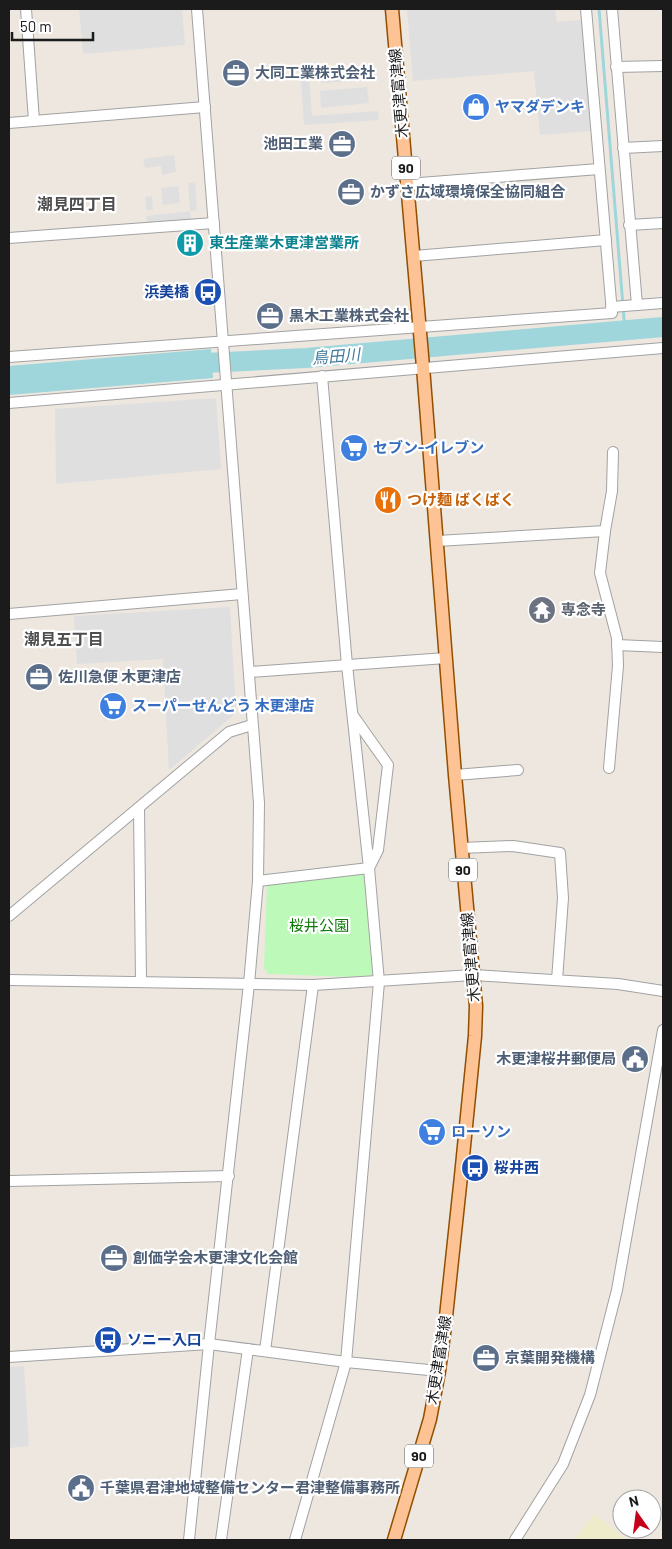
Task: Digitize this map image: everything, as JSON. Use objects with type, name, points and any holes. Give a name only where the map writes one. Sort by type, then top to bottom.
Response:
[{"type":"main road","name":"木更津富津線","points":[[392,9],[419,327]]},
{"type":"main road","name":"90","points":[[419,327],[423,367]]},
{"type":"main road","name":"木更津富津線","points":[[394,1540],[430,1419],[439,1371],[475,1036],[476,1006],[454,775],[423,367]]},
{"type":"street","points":[[26,9],[34,121]]},
{"type":"street","points":[[189,1540],[249,984],[258,881],[259,803],[196,9]]},
{"type":"street","points":[[9,357],[612,313],[586,9]]},
{"type":"street","points":[[612,9],[637,305]]},
{"type":"street","points":[[616,67],[663,66]]},
{"type":"street","points":[[9,123],[204,107]]},
{"type":"street","points":[[623,148],[663,146]]},
{"type":"street","points":[[408,184],[599,169]]},
{"type":"street","points":[[9,238],[214,222]]},
{"type":"street","points":[[629,225],[663,223]]},
{"type":"street","points":[[414,256],[606,240]]},
{"type":"street","points":[[611,307],[663,303]]},
{"type":"street","points":[[9,403],[663,348]]},
{"type":"street","points":[[295,1540],[346,1362],[379,982],[369,868],[347,665],[322,376]]},
{"type":"street","points":[[609,768],[618,666],[617,645],[600,573],[612,491],[613,452]]},
{"type":"street","points":[[436,541],[605,531]]},
{"type":"street","points":[[9,614],[242,594]]},
{"type":"street","points":[[617,645],[663,647]]},
{"type":"street","points":[[249,672],[446,658]]},
{"type":"street","points":[[352,714],[388,765],[378,850],[369,868]]},
{"type":"street","points":[[9,916],[229,732],[252,726]]},
{"type":"street","points":[[454,775],[518,770]]},
{"type":"street","points":[[139,808],[141,982]]},
{"type":"street","points":[[461,848],[514,846],[560,853],[562,898],[557,980]]},
{"type":"street","points":[[258,881],[369,868]]},
{"type":"street","points":[[9,980],[313,985],[473,976],[618,984],[663,991]]},
{"type":"street","points":[[264,1351],[313,985]]},
{"type":"street","points":[[515,1540],[563,1464],[589,1398],[617,1290],[659,1083],[663,1030]]},
{"type":"street","points":[[9,1181],[229,1176]]},
{"type":"street","points":[[9,1357],[209,1344],[346,1362],[439,1371]]},
{"type":"street","points":[[221,1540],[248,1349]]},
{"type":"shaded area","points":[[79,9],[182,9],[185,45],[83,54]]},
{"type":"shaded area","points":[[407,9],[555,9],[557,22],[582,20],[591,131],[540,135],[534,71],[413,81]]},
{"type":"shaded area","points":[[308,65],[312,116],[378,111],[379,120],[304,125],[300,66]]},
{"type":"shaded area","points":[[363,71],[364,80],[322,83],[322,75]]},
{"type":"shaded area","points":[[367,87],[369,103],[321,108],[320,91]]},
{"type":"shaded area","points":[[174,155],[176,172],[162,175],[161,166],[145,168],[143,159]]},
{"type":"shaded area","points":[[195,182],[197,210],[190,211],[188,183]]},
{"type":"shaded area","points":[[178,186],[180,203],[163,205],[161,188]]},
{"type":"shaded area","points":[[152,196],[153,210],[146,210],[145,197]]},
{"type":"shaded area","points":[[190,211],[191,220],[147,224],[146,216]]},
{"type":"shaded area","points":[[216,398],[221,469],[56,484],[55,409]]},
{"type":"shaded area","points":[[230,607],[236,713],[169,770],[163,659],[77,664],[74,616]]},
{"type":"shaded area","points":[[24,1366],[29,1446],[9,1448],[9,1367]]},
{"type":"shaded area","points":[[594,1514],[612,1528],[612,1539],[626,1540],[574,1540]]},
{"type":"green space","name":"桜井公園","points":[[363,871],[366,877],[373,975],[352,977],[268,974],[264,968],[267,883]]},
{"type":"water","points":[[211,349],[213,378],[9,395],[9,366]]},
{"type":"waterway","points":[[599,9],[625,331]]},
{"type":"waterway","name":"鳥田川","points":[[184,364],[306,358],[663,327]]},
{"type":"place","name":"大同工業株式会社","points":[[236,73]]},
{"type":"place","name":"ヤマダデンキ","points":[[476,107]]},
{"type":"place","name":"池田工業","points":[[342,144]]},
{"type":"place","name":"かずさ広域環境保全協同組合","points":[[351,192]]},
{"type":"place","name":"東生産業木更津営業所","points":[[190,243]]},
{"type":"place","name":"浜美橋","points":[[208,292]]},
{"type":"place","name":"黒木工業株式会社","points":[[270,316]]},
{"type":"place","name":"セブン-イレブン","points":[[354,448]]},
{"type":"place","name":"つけ麺 ばくばく","points":[[388,500]]},
{"type":"place","name":"専念寺","points":[[542,610]]},
{"type":"place","name":"佐川急便 木更津店","points":[[39,677]]},
{"type":"place","name":"スーパーせんどう 木更津店","points":[[113,706]]},
{"type":"place","name":"木更津桜井郵便局","points":[[635,1059]]},
{"type":"place","name":"ローソン","points":[[432,1132]]},
{"type":"place","name":"桜井西","points":[[475,1168]]},
{"type":"place","name":"創価学会木更津文化会館","points":[[114,1258]]},
{"type":"place","name":"ソニー入口","points":[[108,1340]]},
{"type":"place","name":"京葉開発機構","points":[[486,1358]]},
{"type":"place","name":"千葉県君津地域整備センター君津整備事務所","points":[[81,1488]]},
{"type":"district","name":"潮見四丁目","points":[[77,204]]},
{"type":"district","name":"潮見五丁目","points":[[64,639]]}]
